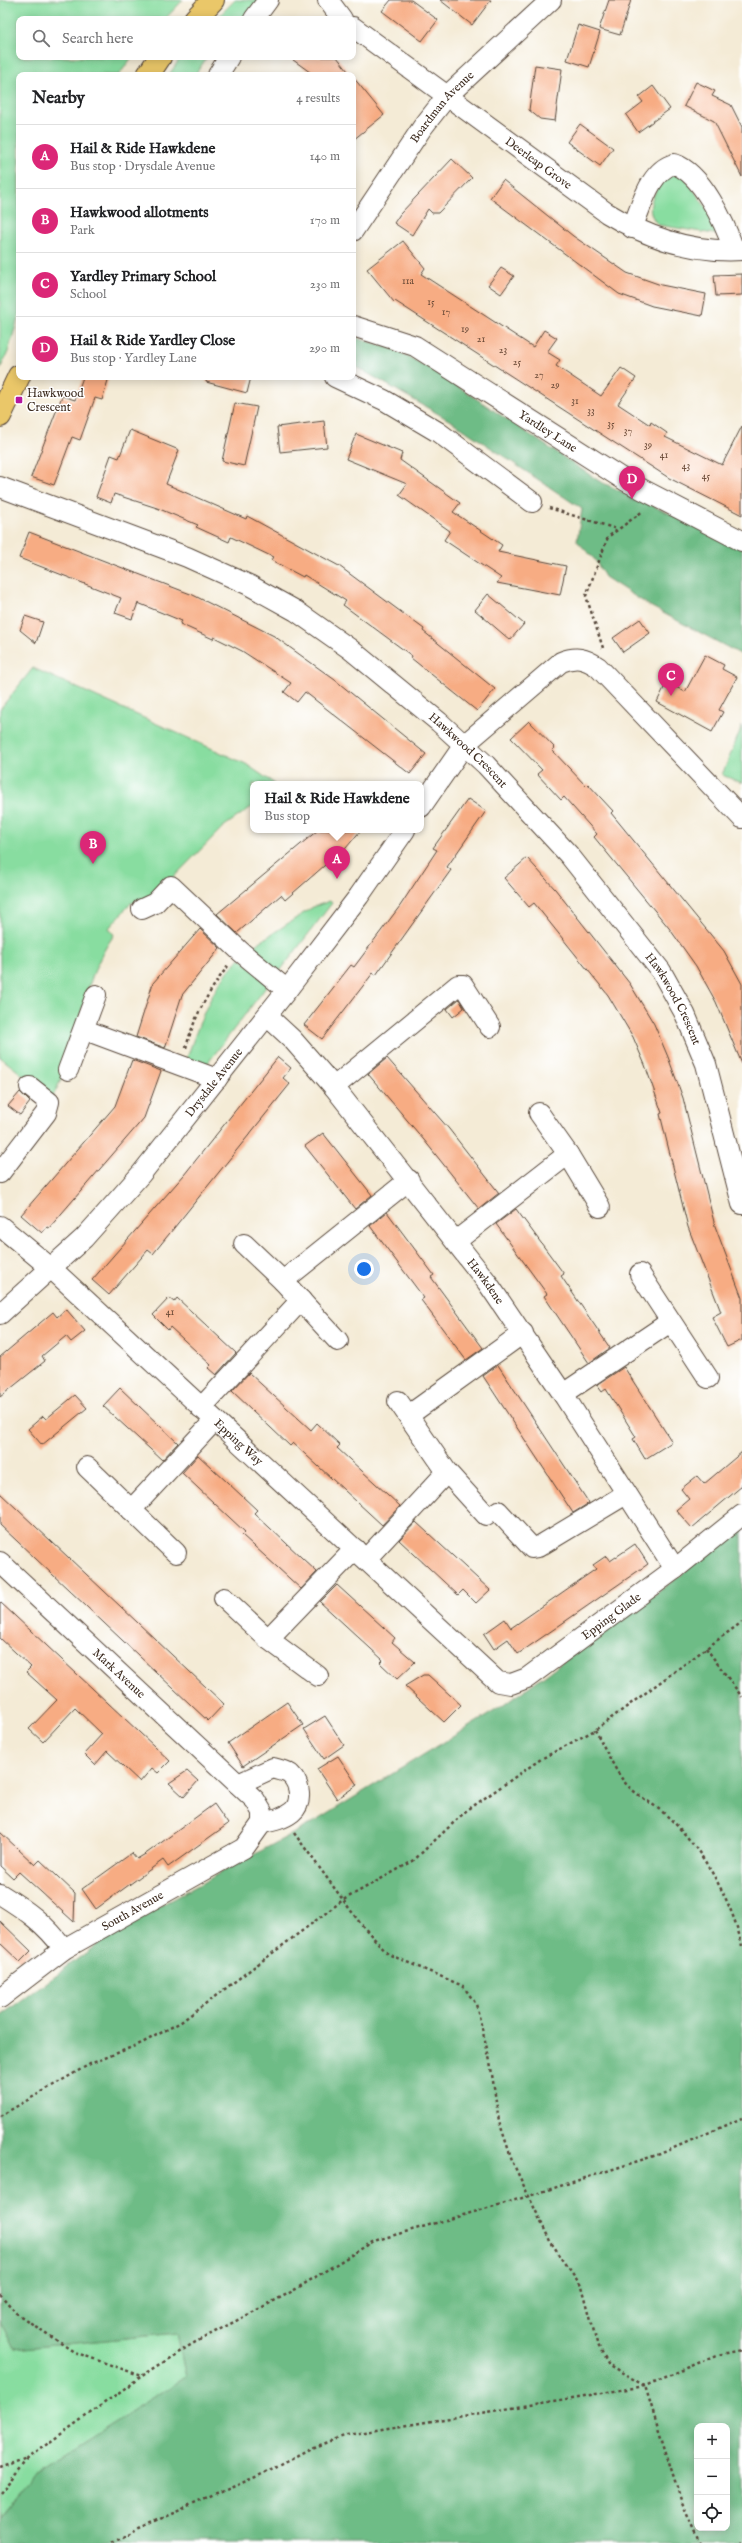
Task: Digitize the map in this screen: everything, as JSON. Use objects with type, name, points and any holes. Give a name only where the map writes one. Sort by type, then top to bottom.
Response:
[{"type":"main road","points":[[197,16],[213,0]]},
{"type":"main road","points":[[150,72],[158,60]]},
{"type":"main road","points":[[0,416],[17,380]]},
{"type":"street","points":[[256,16],[268,0]]},
{"type":"street","points":[[328,0],[340,16]]},
{"type":"street","name":"Boardman Avenue","points":[[356,227],[422,128],[447,96],[551,0]]},
{"type":"street","name":"Deerleap Grove","points":[[356,29],[606,214],[632,228],[670,243],[709,250],[738,250],[725,224],[692,174],[674,164],[658,172],[651,181],[632,228]]},
{"type":"street","points":[[220,72],[228,60]]},
{"type":"street","name":"Yardley Lane","points":[[356,327],[415,346],[556,437],[658,499],[742,541]]},
{"type":"street","points":[[341,380],[384,400],[438,432],[532,502]]},
{"type":"street","name":"Hawkwood Crescent","points":[[0,487],[187,557],[249,585],[296,611],[350,649],[464,745],[497,776],[568,855],[661,971],[685,1014],[706,1064],[742,1204]]},
{"type":"street","points":[[424,803],[464,745],[561,662],[570,658],[588,660],[608,677],[742,818]]},
{"type":"street","name":"Drysdale Avenue","points":[[0,1314],[52,1269],[84,1238],[141,1174],[287,990],[359,896],[403,833]]},
{"type":"street","points":[[142,909],[155,903],[171,886],[241,952],[287,990]]},
{"type":"street","points":[[334,1087],[458,985],[463,984],[490,1027]]},
{"type":"street","points":[[68,1070],[85,1030],[96,995]]},
{"type":"street","name":"Hawkdene","points":[[266,1016],[292,1039],[334,1087],[456,1241],[523,1333],[676,1569]]},
{"type":"street","points":[[85,1030],[217,1079]]},
{"type":"street","points":[[0,1173],[46,1113],[49,1102],[30,1086]]},
{"type":"street","points":[[539,1113],[568,1154],[600,1207]]},
{"type":"street","points":[[456,1241],[568,1154]]},
{"type":"street","points":[[283,1281],[409,1180]]},
{"type":"street","name":"Epping Way","points":[[0,1226],[52,1269],[474,1661]]},
{"type":"street","points":[[244,1244],[283,1281],[338,1341]]},
{"type":"street","points":[[640,1274],[708,1378]]},
{"type":"street","points":[[131,1510],[301,1300]]},
{"type":"street","points":[[563,1394],[670,1322]]},
{"type":"street","points":[[523,1333],[404,1408],[420,1435],[447,1472],[532,1548],[538,1547],[626,1494]]},
{"type":"street","points":[[87,1467],[176,1553]]},
{"type":"street","points":[[268,1639],[447,1472]]},
{"type":"street","name":"Epping Glade","points":[[474,1661],[498,1682],[511,1684],[526,1678],[676,1569],[742,1515]]},
{"type":"street","name":"Mark Avenue","points":[[0,1562],[255,1800],[262,1812],[262,1823]]},
{"type":"street","points":[[224,1598],[268,1639],[318,1676]]},
{"type":"street","points":[[238,1784],[273,1768],[290,1774],[299,1791],[298,1804],[293,1812],[283,1818],[262,1823]]},
{"type":"street","name":"South Avenue","points":[[0,1998],[64,1949],[244,1848],[262,1823]]},
{"type":"street","points":[[0,1894],[35,1916],[52,1931],[64,1949]]},
{"type":"path","points":[[608,677],[614,671],[606,662],[586,596],[608,537],[658,499]]},
{"type":"path","points":[[532,502],[617,529]]},
{"type":"path","points":[[181,1065],[197,1014],[212,988],[233,959],[241,952]]},
{"type":"path","points":[[0,2116],[90,2064],[142,2043],[180,2022],[343,1900],[413,1861],[466,1810],[540,1759],[594,1730],[742,1622]]},
{"type":"path","points":[[706,1648],[742,1697]]},
{"type":"path","points":[[594,1730],[626,1785],[667,1816],[689,1839],[718,1884],[736,1920],[742,1946]]},
{"type":"path","points":[[283,1818],[343,1900],[388,1954],[463,1986],[476,2004],[490,2061],[499,2121],[513,2163],[550,2242],[582,2287],[597,2343],[609,2365],[645,2386],[681,2500],[700,2543]]},
{"type":"path","points":[[0,2493],[29,2458],[142,2376],[192,2344],[291,2292],[374,2241],[529,2196],[660,2154],[742,2118]]},
{"type":"path","points":[[0,2294],[16,2313],[74,2352],[142,2376]]},
{"type":"path","points":[[112,2543],[137,2529],[260,2475],[311,2448],[348,2435],[645,2386],[717,2355],[742,2350]]},
{"type":"path","points":[[0,2468],[29,2458]]},
{"type":"green space","points":[[0,0],[183,0],[168,16],[16,16],[16,60],[130,60],[121,72],[16,72],[16,325],[8,352],[0,369]]},
{"type":"green space","points":[[235,0],[266,0],[255,16],[219,16]]},
{"type":"green space","points":[[179,60],[205,60],[197,72],[171,72]]},
{"type":"green space","points":[[675,173],[684,176],[720,228],[720,235],[658,225],[651,213],[651,202],[661,179]]},
{"type":"green space","points":[[356,338],[394,349],[435,371],[599,481],[742,547],[742,655],[650,606],[605,577],[595,560],[577,541],[582,509],[454,423],[356,367]]},
{"type":"green space","points":[[33,668],[246,764],[271,781],[250,781],[250,808],[223,827],[150,901],[131,903],[109,928],[114,935],[102,954],[93,974],[86,994],[69,1058],[52,1098],[0,1057],[0,709]]},
{"type":"green space","points":[[742,726],[742,783],[722,775]]},
{"type":"green space","points":[[330,901],[332,903],[277,975],[246,951],[313,907]]},
{"type":"green space","points":[[240,958],[270,982],[204,1068],[186,1061],[207,1006],[221,981]]},
{"type":"green space","points":[[742,1524],[742,2543],[0,2543],[0,2516],[40,2469],[186,2377],[177,2333],[14,2349],[0,2321],[0,2016],[121,1927],[314,1822],[501,1707],[681,1575]]},
{"type":"green space","points":[[0,2321],[14,2349],[177,2333],[186,2377],[40,2469],[0,2516]]},
{"type":"building","points":[[391,0],[411,0],[438,20],[422,41],[382,11]]},
{"type":"building","points":[[440,0],[491,0],[472,25]]},
{"type":"building","points":[[609,0],[631,0],[620,35],[599,29]]},
{"type":"building","points":[[578,25],[600,32],[589,67],[567,60]]},
{"type":"building","points":[[293,60],[339,60],[349,72],[310,72]]},
{"type":"building","points":[[535,65],[562,69],[555,121],[540,119],[529,110]]},
{"type":"building","points":[[356,81],[384,115],[356,138]]},
{"type":"building","points":[[696,82],[715,91],[712,96],[731,105],[742,127],[742,177],[714,121],[684,106]]},
{"type":"building","points":[[653,86],[670,109],[638,132],[626,115],[643,102],[639,97]]},
{"type":"building","points":[[580,124],[613,148],[600,166],[567,142]]},
{"type":"building","points":[[452,159],[472,178],[438,213],[432,213],[428,209],[412,235],[394,223],[400,214]]},
{"type":"building","points":[[503,180],[573,236],[627,273],[661,285],[706,294],[702,316],[652,306],[619,294],[490,198]]},
{"type":"building","points":[[403,241],[425,268],[421,274],[533,347],[544,330],[557,338],[547,352],[560,360],[556,366],[601,396],[621,368],[636,378],[618,404],[650,425],[651,422],[667,433],[665,437],[722,465],[742,426],[742,515],[669,478],[395,301],[394,302],[367,269]]},
{"type":"building","points":[[501,268],[514,276],[501,294],[488,285]]},
{"type":"building","points":[[742,274],[742,295],[716,296],[714,275]]},
{"type":"building","points":[[82,380],[108,380],[102,400],[95,398],[80,440],[72,437],[54,485],[31,477],[62,396],[75,400]]},
{"type":"building","points":[[206,380],[250,380],[247,393],[206,382]]},
{"type":"building","points":[[235,403],[257,407],[244,466],[222,461]]},
{"type":"building","points":[[324,421],[327,447],[280,452],[277,427]]},
{"type":"building","points":[[130,430],[179,450],[166,484],[246,519],[247,516],[339,566],[424,629],[423,631],[495,689],[477,711],[411,658],[412,656],[343,605],[346,601],[304,575],[303,577],[271,560],[273,557],[231,537],[229,542],[196,527],[198,525],[157,508],[114,494],[111,503],[96,497],[111,455],[119,458]]},
{"type":"building","points":[[356,434],[402,453],[400,460],[460,503],[453,512],[502,545],[498,552],[566,566],[560,595],[497,583],[501,578],[444,540],[450,531],[399,495],[407,484],[346,459]]},
{"type":"building","points":[[29,532],[193,595],[274,636],[335,680],[426,754],[410,774],[305,692],[297,702],[284,692],[291,683],[242,651],[214,637],[213,639],[180,624],[182,621],[138,603],[132,619],[115,613],[121,598],[19,558]]},
{"type":"building","points":[[488,594],[524,624],[510,640],[475,610]]},
{"type":"building","points":[[25,616],[43,622],[36,643],[20,630]]},
{"type":"building","points":[[640,619],[650,633],[623,652],[613,638]]},
{"type":"building","points":[[705,655],[724,665],[722,669],[737,677],[719,710],[723,712],[712,732],[657,702],[667,682],[685,692]]},
{"type":"building","points":[[529,721],[555,748],[552,750],[586,786],[588,784],[613,811],[611,813],[724,951],[742,984],[742,1064],[716,1002],[696,966],[669,928],[594,837],[597,834],[564,797],[561,800],[537,774],[542,770],[511,738]]},
{"type":"building","points":[[468,799],[486,811],[447,867],[451,870],[376,975],[373,973],[322,1039],[304,1025],[351,965],[354,967],[400,906],[437,850],[433,848]]},
{"type":"building","points":[[314,833],[358,833],[341,854],[340,852],[285,900],[281,895],[237,933],[217,914]]},
{"type":"building","points":[[527,858],[555,889],[630,984],[654,1024],[668,1057],[683,1098],[715,1226],[742,1298],[742,1340],[727,1347],[712,1317],[721,1312],[688,1227],[660,1114],[662,1113],[645,1065],[633,1037],[608,995],[534,903],[529,907],[504,878]]},
{"type":"building","points":[[200,929],[220,948],[182,995],[165,1048],[136,1037],[153,983]]},
{"type":"building","points":[[459,999],[464,1008],[453,1017],[447,1009]]},
{"type":"building","points":[[278,1057],[291,1068],[283,1078],[290,1084],[153,1254],[148,1250],[109,1295],[92,1280],[184,1175]]},
{"type":"building","points":[[387,1058],[449,1129],[499,1193],[479,1209],[424,1140],[368,1074]]},
{"type":"building","points":[[132,1060],[161,1071],[144,1118],[49,1228],[47,1227],[42,1233],[21,1215],[115,1106]]},
{"type":"building","points":[[20,1092],[30,1102],[20,1115],[8,1106]]},
{"type":"building","points":[[323,1133],[372,1195],[355,1209],[305,1146]]},
{"type":"building","points":[[516,1209],[564,1274],[561,1276],[610,1348],[589,1363],[544,1296],[547,1294],[496,1224]]},
{"type":"building","points":[[387,1212],[434,1275],[431,1277],[483,1348],[466,1360],[421,1300],[424,1298],[370,1226]]},
{"type":"building","points":[[169,1298],[174,1302],[177,1298],[236,1353],[216,1375],[208,1368],[211,1365],[170,1327],[168,1330],[153,1315]]},
{"type":"building","points":[[66,1309],[85,1331],[71,1342],[66,1336],[42,1356],[45,1361],[0,1397],[0,1357],[53,1312],[57,1317]]},
{"type":"building","points":[[498,1365],[589,1503],[573,1513],[483,1376]]},
{"type":"building","points":[[624,1367],[672,1442],[645,1459],[633,1439],[636,1437],[606,1389],[602,1392],[597,1385]]},
{"type":"building","points":[[249,1373],[311,1430],[317,1423],[340,1445],[337,1448],[400,1506],[382,1525],[293,1443],[290,1446],[232,1391]]},
{"type":"building","points":[[120,1388],[178,1443],[162,1460],[103,1406]]},
{"type":"building","points":[[75,1395],[87,1408],[42,1445],[28,1429],[43,1416],[46,1419]]},
{"type":"building","points":[[742,1452],[742,1486],[692,1528],[676,1510],[689,1499],[681,1489],[697,1476],[704,1484]]},
{"type":"building","points":[[198,1455],[257,1510],[254,1513],[317,1572],[301,1589],[242,1535],[245,1532],[182,1473]]},
{"type":"building","points":[[0,1493],[224,1704],[208,1721],[0,1525]]},
{"type":"building","points":[[416,1522],[490,1590],[476,1603],[463,1590],[458,1595],[399,1540]]},
{"type":"building","points":[[635,1544],[648,1564],[518,1654],[508,1639],[494,1649],[484,1634],[505,1619],[511,1628],[596,1569],[593,1565],[606,1556],[610,1561]]},
{"type":"building","points":[[337,1585],[395,1638],[392,1642],[415,1662],[397,1679],[380,1663],[383,1660],[320,1602]]},
{"type":"building","points":[[0,1602],[170,1761],[158,1773],[152,1768],[140,1782],[107,1751],[95,1765],[84,1754],[102,1734],[75,1708],[43,1742],[29,1729],[57,1700],[26,1672],[31,1667],[0,1638]]},
{"type":"building","points":[[423,1675],[428,1675],[461,1705],[444,1722],[405,1686]]},
{"type":"building","points":[[287,1702],[303,1725],[243,1766],[228,1743]]},
{"type":"building","points":[[325,1716],[344,1745],[324,1759],[304,1729]]},
{"type":"building","points":[[338,1756],[357,1785],[337,1799],[317,1769]]},
{"type":"building","points":[[187,1771],[198,1781],[184,1797],[169,1783]]},
{"type":"building","points":[[214,1804],[228,1824],[168,1867],[163,1860],[96,1909],[82,1889],[132,1853],[137,1859],[147,1853]]},
{"type":"building","points":[[0,1832],[35,1865],[40,1860],[75,1893],[74,1922],[19,1872],[13,1878],[0,1866]]},
{"type":"building","points":[[0,1921],[31,1951],[20,1962],[0,1943]]},
{"type":"place","name":"Hawkwood Crescent","points":[[19,400]]},
{"type":"place","name":"Hail & Ride Yardley Close","points":[[632,499]]},
{"type":"place","name":"Yardley Primary School","points":[[671,696]]},
{"type":"place","name":"Hawkwood allotments","points":[[93,864]]},
{"type":"place","name":"Hail & Ride Hawkdene","points":[[337,879]]}]
